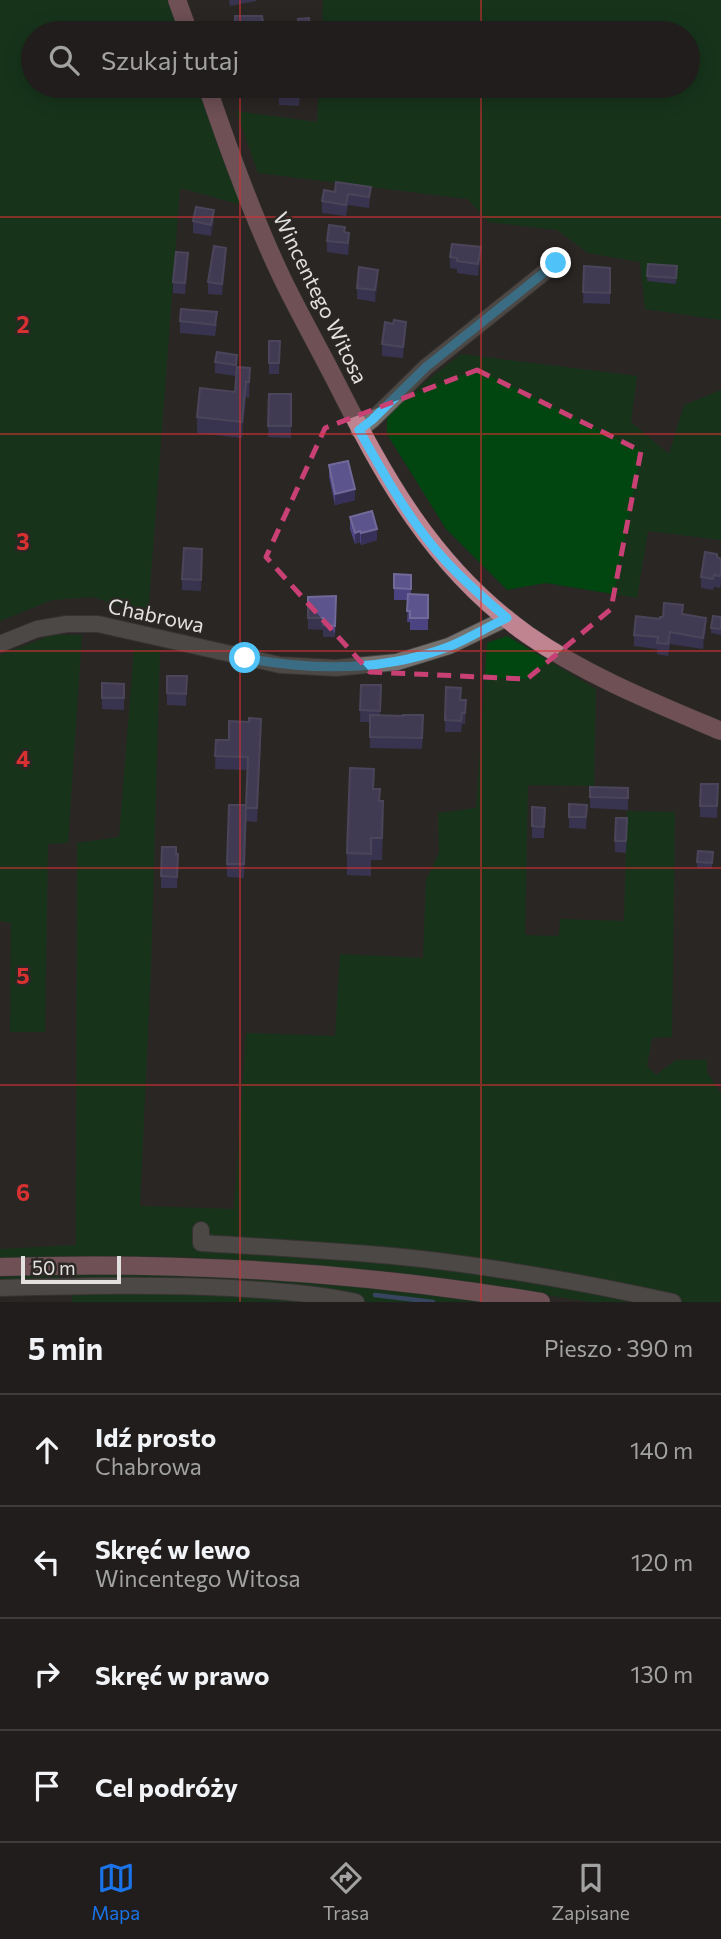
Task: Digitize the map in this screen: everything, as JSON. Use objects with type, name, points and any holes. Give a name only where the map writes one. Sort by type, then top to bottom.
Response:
[{"type":"main road","points":[[177,0],[185,21]]},
{"type":"main road","name":"Wincentego Witosa","points":[[211,98],[238,178],[282,277],[359,430],[411,518],[461,577],[507,618],[558,655],[620,688],[721,732]]},
{"type":"main road","points":[[0,1267],[173,1265],[253,1268],[404,1281],[541,1302]]},
{"type":"street","points":[[359,430],[426,367],[556,263]]},
{"type":"street","name":"Chabrowa","points":[[0,644],[37,629],[67,624],[98,624],[280,665],[336,668],[397,662],[449,646],[507,618]]},
{"type":"street","points":[[201,1230],[201,1243],[394,1256],[475,1266],[603,1287],[673,1302]]},
{"type":"street","points":[[0,1288],[194,1286],[295,1292],[356,1302]]},
{"type":"highlighted area","points":[[477,370],[641,451],[611,609],[527,679],[370,672],[266,557],[325,428]]},
{"type":"green space","points":[[0,0],[186,0],[192,21],[21,21],[21,98],[212,98],[242,205],[180,188],[148,616],[94,597],[52,600],[0,621]]},
{"type":"green space","points":[[323,0],[721,0],[721,320],[645,309],[640,262],[588,253],[557,230],[488,222],[468,199],[258,173],[236,111],[317,122],[318,98],[700,98],[700,21],[322,21]]},
{"type":"green space","points":[[461,354],[637,376],[631,422],[669,454],[684,405],[721,390],[721,540],[648,531],[637,598],[546,583],[507,590],[446,529],[387,434],[387,412]]},
{"type":"green space","points":[[52,635],[82,635],[68,843],[48,844],[45,1032],[10,1032],[11,923],[0,921],[0,655]]},
{"type":"green space","points":[[507,636],[596,689],[594,786],[528,785],[525,935],[559,936],[560,919],[624,921],[627,811],[675,812],[672,1037],[652,1038],[647,1066],[656,1075],[676,1060],[707,1060],[707,1072],[721,1094],[721,1302],[591,1302],[395,1272],[186,1257],[77,1256],[0,1261],[0,1249],[76,1245],[77,843],[119,837],[134,649],[160,650],[151,969],[140,1206],[234,1209],[246,1033],[335,1036],[340,954],[423,958],[426,880],[439,853],[438,813],[476,808],[487,643]]},
{"type":"green space","points":[[81,1273],[225,1273],[357,1282],[502,1302],[72,1302],[72,1292],[0,1293],[0,1277]]},
{"type":"building","points":[[235,16],[262,16],[263,21],[235,21]]},
{"type":"building","points":[[336,182],[371,187],[369,197],[348,194],[346,205],[322,201],[324,190],[335,192]]},
{"type":"building","points":[[196,207],[214,210],[211,225],[193,221]]},
{"type":"building","points":[[329,225],[345,227],[344,232],[349,233],[348,243],[327,241]]},
{"type":"building","points":[[452,244],[481,247],[478,264],[457,261],[457,258],[450,257]]},
{"type":"building","points":[[214,246],[226,248],[222,284],[208,282]]},
{"type":"building","points":[[176,252],[188,253],[185,283],[173,282]]},
{"type":"building","points":[[648,264],[677,266],[676,278],[647,276]]},
{"type":"building","points":[[584,266],[610,268],[610,293],[583,292]]},
{"type":"building","points":[[359,267],[378,270],[375,290],[357,288]]},
{"type":"building","points":[[181,309],[217,312],[215,325],[180,321]]},
{"type":"building","points":[[394,320],[406,322],[403,347],[382,344],[385,322],[393,324]]},
{"type":"building","points":[[269,341],[280,341],[279,363],[269,363]]},
{"type":"building","points":[[217,352],[237,355],[236,365],[215,362]]},
{"type":"building","points":[[237,367],[250,368],[242,422],[197,417],[200,388],[235,392]]},
{"type":"building","points":[[269,394],[291,394],[291,426],[268,426]]},
{"type":"building","points":[[348,461],[355,489],[335,494],[329,465]]},
{"type":"building","points":[[372,511],[377,529],[355,533],[350,517]]},
{"type":"building","points":[[184,548],[202,549],[201,580],[182,579]]},
{"type":"building","points":[[705,552],[717,554],[721,559],[720,576],[714,575],[713,579],[701,577]]},
{"type":"building","points":[[394,574],[411,575],[411,589],[394,588]]},
{"type":"building","points":[[408,594],[428,595],[428,618],[410,618],[410,611],[407,611]]},
{"type":"building","points":[[336,596],[335,626],[323,625],[323,618],[308,618],[308,597]]},
{"type":"building","points":[[664,603],[683,605],[682,614],[706,618],[703,638],[670,632],[668,644],[657,643],[658,637],[634,635],[636,616],[660,619],[663,617]]},
{"type":"building","points":[[713,616],[721,617],[721,629],[711,628]]},
{"type":"building","points":[[167,676],[187,676],[186,694],[167,693]]},
{"type":"building","points":[[102,683],[124,684],[124,698],[102,698]]},
{"type":"building","points":[[361,685],[381,685],[380,711],[360,710]]},
{"type":"building","points":[[446,687],[461,688],[460,700],[466,700],[461,721],[445,720]]},
{"type":"building","points":[[370,715],[423,715],[422,738],[370,737]]},
{"type":"building","points":[[249,718],[261,719],[257,808],[246,808],[248,757],[215,756],[216,740],[229,740],[229,721],[249,722]]},
{"type":"building","points":[[350,768],[374,769],[373,789],[380,789],[379,801],[383,801],[382,838],[371,838],[371,854],[347,853]]},
{"type":"building","points":[[701,784],[718,784],[717,806],[700,806]]},
{"type":"building","points":[[590,787],[628,788],[628,798],[590,797]]},
{"type":"building","points":[[569,804],[587,805],[586,817],[569,817]]},
{"type":"building","points":[[229,805],[246,805],[244,864],[227,864]]},
{"type":"building","points":[[532,807],[545,808],[544,827],[532,826]]},
{"type":"building","points":[[616,818],[627,818],[626,841],[615,841]]},
{"type":"building","points":[[162,847],[176,847],[177,877],[161,876]]},
{"type":"building","points":[[698,851],[713,852],[712,863],[697,862]]},
{"type":"waterway","points":[[375,1295],[433,1302]]},
{"type":"route","points":[[245,658],[280,665],[336,668],[397,662],[449,646],[507,618],[461,577],[411,518],[359,430],[426,367],[556,263]]}]
